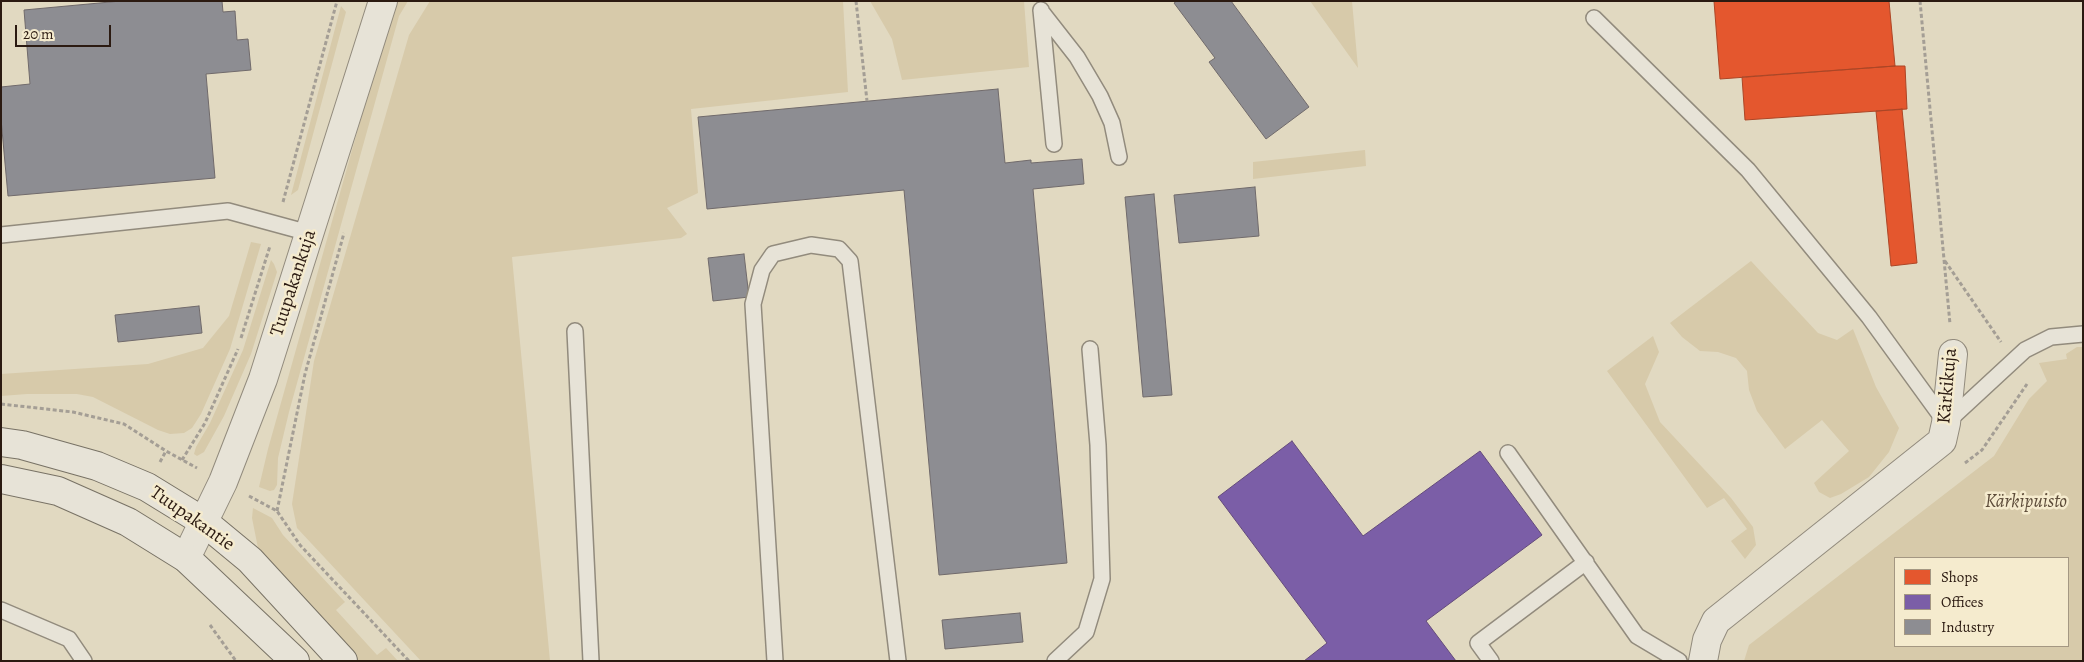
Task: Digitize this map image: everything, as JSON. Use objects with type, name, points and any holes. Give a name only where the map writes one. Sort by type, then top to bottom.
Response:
[{"type":"street","name":"Tuupakankuja","points":[[186,558],[223,482],[263,379],[383,1]]},
{"type":"street","name":"Kärkikuja","points":[[1702,661],[1707,640],[1716,621],[1942,441],[1946,423],[1953,354]]},
{"type":"street","name":"Tuupakantie","points":[[1,442],[22,445],[97,466],[147,487],[204,522],[250,560],[343,661]]},
{"type":"street","name":"Tuupakantie","points":[[1,479],[58,491],[128,522],[186,558],[295,661]]},
{"type":"lane","points":[[1040,6],[1054,144]]},
{"type":"lane","points":[[1040,6],[1077,57],[1100,96],[1112,123],[1119,157]]},
{"type":"lane","points":[[1594,18],[1748,170],[1869,318],[1946,423],[2025,350],[2051,337],[2083,334]]},
{"type":"lane","points":[[1,235],[228,211],[309,233]]},
{"type":"lane","points":[[775,661],[753,304],[762,270],[773,254],[811,245],[839,249],[850,261],[898,661]]},
{"type":"lane","points":[[575,331],[591,661]]},
{"type":"lane","points":[[1054,661],[1086,632],[1102,579],[1098,445],[1090,350]]},
{"type":"lane","points":[[1508,453],[1637,636],[1680,661]]},
{"type":"lane","points":[[1491,661],[1478,642],[1586,562]]},
{"type":"lane","points":[[1,610],[69,639],[84,661]]},
{"type":"path","points":[[856,1],[867,101]]},
{"type":"path","name":"Kärkikuja","points":[[1920,1],[1953,354]]},
{"type":"path","points":[[277,511],[305,374],[344,232]]},
{"type":"path","points":[[209,624],[236,661]]},
{"type":"green space","points":[[394,1],[408,1],[399,16],[289,412],[278,458],[277,485],[274,490],[270,491],[259,487],[268,449]]},
{"type":"green space","points":[[430,1],[843,1],[848,92],[691,109],[698,193],[667,208],[687,234],[681,238],[512,257],[550,661],[421,661],[297,528],[292,504],[314,361],[409,35]]},
{"type":"green space","points":[[870,1],[1024,1],[1029,67],[902,80],[892,39]]},
{"type":"green space","points":[[1310,1],[1352,1],[1358,68]]},
{"type":"green space","points":[[341,6],[346,12],[298,190],[291,195]]},
{"type":"green space","points":[[1365,150],[1366,166],[1253,179],[1253,162]]},
{"type":"green space","points":[[251,242],[261,244],[230,349],[201,414],[192,428],[184,433],[170,434],[158,430],[93,397],[77,394],[1,396],[1,374],[148,364],[203,348],[229,316]]},
{"type":"green space","points":[[271,260],[277,272],[251,354],[224,416],[204,452],[197,456],[194,454],[196,447],[210,423],[243,350]]},
{"type":"green space","points":[[1751,261],[1818,333],[1837,340],[1853,329],[1876,387],[1899,428],[1889,452],[1869,477],[1841,494],[1830,498],[1819,492],[1814,483],[1849,451],[1822,420],[1785,449],[1757,411],[1749,390],[1747,371],[1736,358],[1718,352],[1700,351],[1682,337],[1670,323]]},
{"type":"green space","points":[[1653,336],[1659,352],[1645,384],[1660,422],[1731,498],[1753,527],[1756,545],[1745,559],[1731,541],[1747,529],[1724,498],[1707,508],[1607,371]]},
{"type":"green space","name":"Kärkipuisto","points":[[2077,347],[2083,347],[2083,661],[1744,661],[1749,645],[1994,456],[2029,399],[2047,381],[2039,363],[2067,359],[2066,354]]},
{"type":"green space","points":[[253,508],[272,518],[283,535],[345,602],[336,610],[377,655],[386,648],[398,661],[359,661],[268,563],[258,548],[252,518]]},
{"type":"building: Shops","points":[[1714,1],[1889,1],[1895,66],[1720,79]]},
{"type":"building: Shops","points":[[1905,66],[1907,109],[1745,120],[1742,77]]},
{"type":"building: Shops","points":[[1902,109],[1917,263],[1891,266],[1876,111]]},
{"type":"building: Offices","points":[[1292,441],[1363,536],[1480,451],[1542,535],[1426,621],[1456,661],[1304,661],[1327,643],[1218,497]]},
{"type":"building: Industry","points":[[121,1],[222,1],[223,12],[235,11],[237,40],[248,39],[251,70],[206,74],[215,178],[8,196],[1,119],[1,87],[30,84],[24,10]]},
{"type":"building: Industry","points":[[1177,1],[1231,1],[1309,107],[1266,139],[1209,62],[1215,58],[1174,3]]},
{"type":"building: Industry","points":[[998,89],[1005,163],[1031,160],[1031,163],[1082,159],[1084,184],[1033,189],[1067,563],[939,575],[904,190],[707,209],[698,117]]},
{"type":"building: Industry","points":[[1255,187],[1259,236],[1179,243],[1174,195]]},
{"type":"building: Industry","points":[[1154,194],[1172,395],[1143,397],[1125,197]]},
{"type":"building: Industry","points":[[744,254],[749,297],[713,301],[708,258]]},
{"type":"building: Industry","points":[[199,306],[202,333],[118,342],[115,315]]},
{"type":"building: Industry","points":[[1020,613],[1023,642],[945,649],[942,620]]}]
